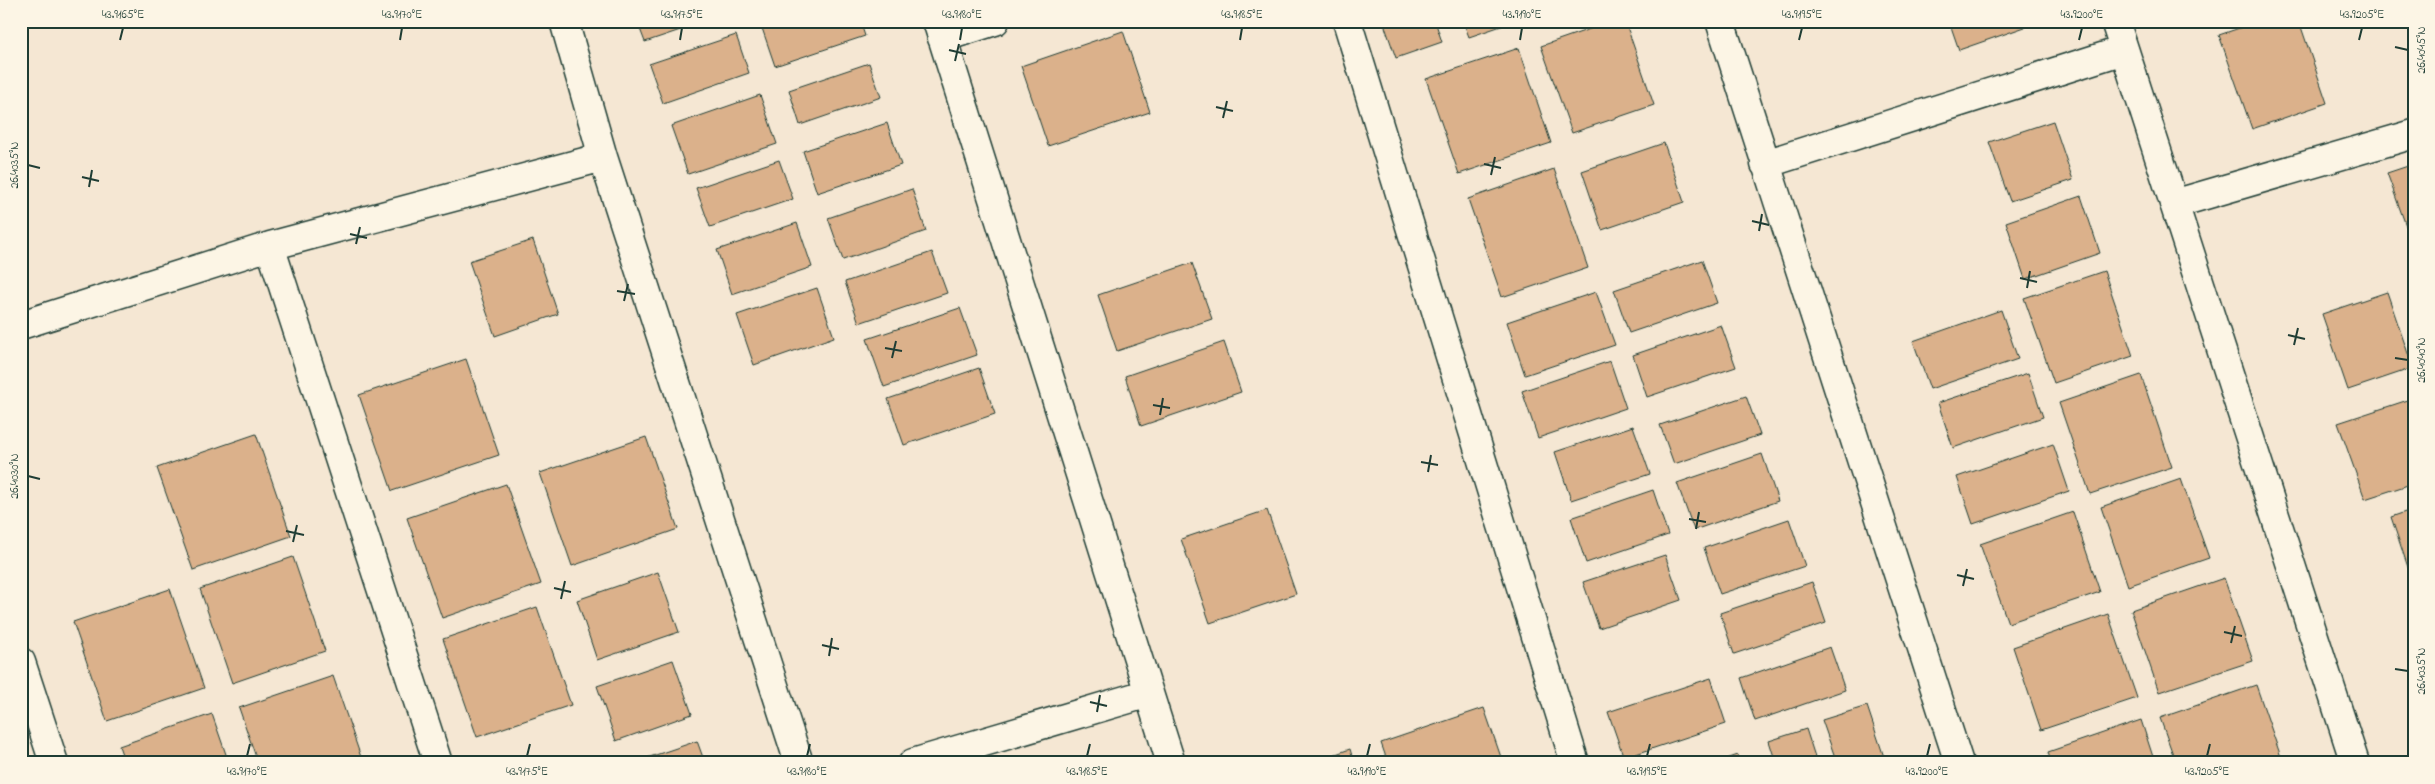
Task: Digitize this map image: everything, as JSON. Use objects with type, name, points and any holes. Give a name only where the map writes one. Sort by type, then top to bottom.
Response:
[{"type":"street","points":[[564,21],[603,157],[799,763]]},
{"type":"street","points":[[995,21],[940,30],[1171,763]]},
{"type":"street","points":[[1347,21],[1576,763]]},
{"type":"street","points":[[1720,21],[1959,763]]},
{"type":"street","points":[[2115,21],[2355,763]]},
{"type":"street","points":[[1765,164],[2124,50]]},
{"type":"street","points":[[2174,204],[2414,134]]},
{"type":"street","points":[[21,325],[270,246],[603,157]]},
{"type":"street","points":[[270,246],[438,763]]},
{"type":"street","points":[[21,662],[54,763]]},
{"type":"street","points":[[913,763],[1149,694]]},
{"type":"building","points":[[637,21],[707,21],[645,42]]},
{"type":"building","points":[[781,21],[860,21],[865,36],[775,66],[762,28]]},
{"type":"building","points":[[1383,21],[1435,21],[1442,42],[1396,58]]},
{"type":"building","points":[[1463,21],[1506,21],[1507,24],[1469,37]]},
{"type":"building","points":[[1613,21],[1625,21],[1654,105],[1572,133],[1541,46]]},
{"type":"building","points":[[1949,21],[2042,21],[1959,50]]},
{"type":"building","points":[[2260,21],[2299,21],[2327,103],[2252,129],[2219,35]]},
{"type":"building","points":[[1123,31],[1150,112],[1048,146],[1021,66]]},
{"type":"building","points":[[736,35],[749,73],[663,103],[649,64]]},
{"type":"building","points":[[1519,48],[1551,143],[1459,174],[1426,79]]},
{"type":"building","points":[[869,63],[881,97],[800,125],[789,90]]},
{"type":"building","points":[[760,95],[777,144],[688,174],[671,126]]},
{"type":"building","points":[[2053,121],[2073,180],[2010,201],[1989,142]]},
{"type":"building","points":[[887,123],[901,165],[817,193],[803,151]]},
{"type":"building","points":[[1664,143],[1684,202],[1602,230],[1582,171]]},
{"type":"building","points":[[779,160],[793,199],[710,227],[696,188]]},
{"type":"building","points":[[2414,164],[2414,248],[2387,173]]},
{"type":"building","points":[[1554,169],[1588,268],[1502,297],[1468,199]]},
{"type":"building","points":[[912,189],[926,231],[843,260],[828,218]]},
{"type":"building","points":[[2081,196],[2100,253],[2025,279],[2006,222]]},
{"type":"building","points":[[797,223],[812,267],[732,294],[717,250]]},
{"type":"building","points":[[533,240],[558,314],[495,336],[469,261]]},
{"type":"building","points":[[932,252],[947,293],[859,323],[845,282]]},
{"type":"building","points":[[1702,260],[1717,303],[1629,333],[1614,290]]},
{"type":"building","points":[[1192,263],[1212,319],[1117,351],[1098,295]]},
{"type":"building","points":[[2104,271],[2133,356],[2054,383],[2024,298]]},
{"type":"building","points":[[817,288],[834,337],[754,365],[737,315]]},
{"type":"building","points":[[1596,292],[1615,345],[1525,375],[1507,322]]},
{"type":"building","points":[[2387,292],[2413,368],[2348,390],[2322,314]]},
{"type":"building","points":[[960,308],[977,355],[884,387],[867,339]]},
{"type":"building","points":[[2001,310],[2018,359],[1930,389],[1913,341]]},
{"type":"building","points":[[1721,325],[1736,367],[1647,397],[1633,355]]},
{"type":"building","points":[[1224,342],[1241,392],[1141,426],[1125,376]]},
{"type":"building","points":[[466,359],[499,455],[392,491],[359,395]]},
{"type":"building","points":[[1610,361],[1626,408],[1538,438],[1522,391]]},
{"type":"building","points":[[979,368],[995,414],[904,445],[888,399]]},
{"type":"building","points":[[2028,373],[2043,417],[1953,448],[1938,403]]},
{"type":"building","points":[[2141,375],[2172,467],[2090,494],[2059,403]]},
{"type":"building","points":[[1746,396],[1760,435],[1674,464],[1660,425]]},
{"type":"building","points":[[2414,398],[2414,483],[2365,499],[2338,423]]},
{"type":"building","points":[[1633,426],[1650,474],[1571,500],[1555,452]]},
{"type":"building","points":[[256,434],[291,536],[193,570],[157,468]]},
{"type":"building","points":[[646,437],[678,529],[572,566],[540,473]]},
{"type":"building","points":[[2053,444],[2069,491],[1973,524],[1957,477]]},
{"type":"building","points":[[1762,454],[1778,501],[1694,530],[1677,483]]},
{"type":"building","points":[[2181,479],[2209,558],[2128,586],[2101,507]]},
{"type":"building","points":[[506,484],[541,584],[442,618],[407,518]]},
{"type":"building","points":[[1653,490],[1668,535],[1586,563],[1571,518]]},
{"type":"building","points":[[2414,509],[2414,585],[2391,517]]},
{"type":"building","points":[[1267,510],[1296,594],[1210,623],[1181,539]]},
{"type":"building","points":[[2073,512],[2100,592],[2008,623],[1980,544]]},
{"type":"building","points":[[1789,519],[1805,566],[1720,594],[1704,548]]},
{"type":"building","points":[[1665,555],[1681,600],[1599,628],[1583,582]]},
{"type":"building","points":[[293,557],[325,651],[232,683],[200,589]]},
{"type":"building","points":[[658,572],[679,632],[597,660],[577,600]]},
{"type":"building","points":[[2224,578],[2253,661],[2159,692],[2131,610]]},
{"type":"building","points":[[1812,582],[1826,623],[1734,654],[1720,613]]},
{"type":"building","points":[[170,589],[204,688],[107,721],[73,622]]},
{"type":"building","points":[[537,607],[571,705],[477,737],[443,639]]},
{"type":"building","points":[[2108,614],[2137,698],[2041,730],[2013,647]]},
{"type":"building","points":[[1830,647],[1845,690],[1755,721],[1741,678]]},
{"type":"building","points":[[673,660],[692,714],[616,741],[597,686]]},
{"type":"building","points":[[333,676],[363,763],[258,763],[239,708]]},
{"type":"building","points":[[1711,678],[1726,724],[1624,758],[1608,712]]},
{"type":"building","points":[[2256,685],[2281,757],[2263,763],[2176,763],[2160,718]]},
{"type":"building","points":[[1867,706],[1886,763],[1837,763],[1822,720]]},
{"type":"building","points":[[1484,708],[1503,763],[1388,763],[1381,743]]},
{"type":"building","points":[[212,714],[229,763],[125,763],[119,746]]},
{"type":"building","points":[[2141,720],[2155,763],[2051,763],[2048,752]]},
{"type":"building","points":[[1806,729],[1817,763],[1776,763],[1769,741]]},
{"type":"building","points":[[697,741],[705,763],[632,763]]},
{"type":"building","points":[[1350,749],[1354,763],[1310,763]]},
{"type":"building","points":[[1738,755],[1741,763],[1715,763]]}]
